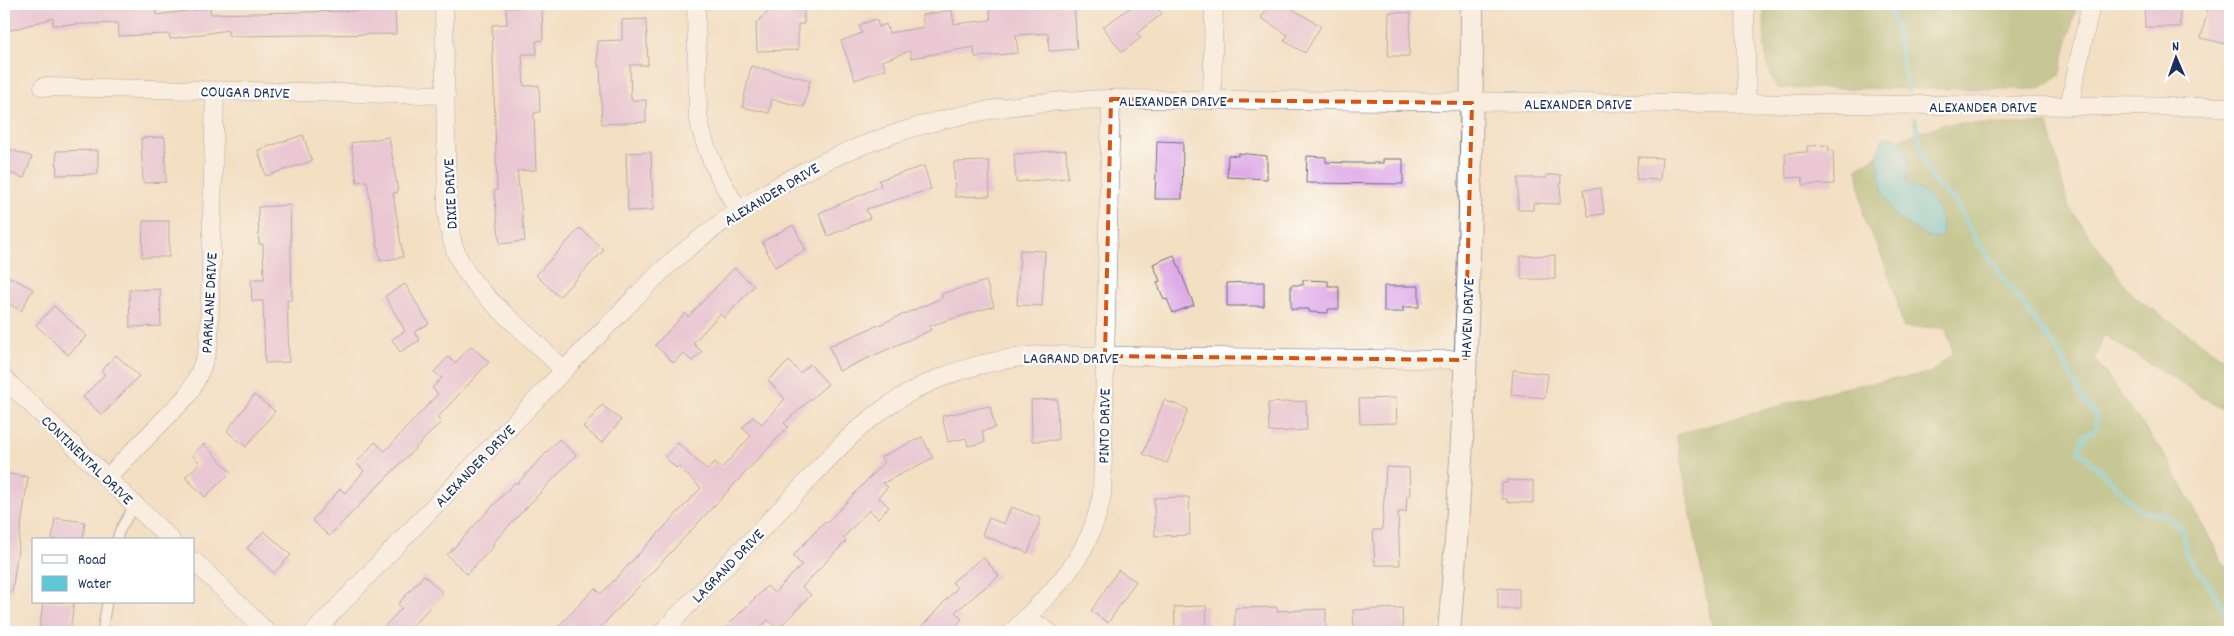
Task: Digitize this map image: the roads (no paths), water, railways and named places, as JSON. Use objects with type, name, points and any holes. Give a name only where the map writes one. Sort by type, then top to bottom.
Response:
[{"type":"street","name":"DIXIE DRIVE","points":[[444,4],[448,215],[452,240],[458,258],[474,284],[564,370]]},
{"type":"street","points":[[696,4],[698,116],[700,129],[713,167],[738,210]]},
{"type":"street","points":[[1212,100],[1214,4]]},
{"type":"street","name":"HAVEN DRIVE","points":[[1449,632],[1457,542],[1465,360],[1472,102],[1472,4]]},
{"type":"street","points":[[1745,4],[1747,104]]},
{"type":"street","points":[[2069,106],[2091,4]]},
{"type":"street","name":"COUGAR DRIVE","points":[[43,87],[446,95]]},
{"type":"street","name":"PARKLANE DRIVE","points":[[107,478],[188,395],[206,357],[209,343],[216,90]]},
{"type":"street","name":"ALEXANDER DRIVE","points":[[314,632],[564,370],[674,260],[738,210],[768,192],[827,160],[862,145],[924,124],[972,112],[1016,105],[1111,99],[2230,107]]},
{"type":"street","name":"PINTO DRIVE","points":[[1012,632],[1071,569],[1083,551],[1095,523],[1102,494],[1111,99]]},
{"type":"street","name":"LAGRAND DRIVE","points":[[662,632],[852,435],[876,415],[907,394],[949,374],[994,361],[1040,355],[1465,360]]},
{"type":"street","name":"CONTINENTAL DRIVE","points":[[4,378],[170,538]]},
{"type":"street","points":[[195,562],[268,632]]},
{"type":"street","points":[[1026,618],[1049,632]]},
{"type":"lane","points":[[117,538],[118,532],[135,504]]},
{"type":"lane","points":[[102,632],[107,604]]},
{"type":"water","points":[[1892,136],[1899,139],[1908,155],[1909,168],[1905,180],[1932,200],[1938,210],[1942,227],[1942,234],[1939,238],[1929,238],[1895,217],[1882,189],[1877,155],[1883,138]]},
{"type":"waterway","points":[[1884,4],[1895,22],[1908,91]]},
{"type":"waterway","points":[[1915,119],[1924,162],[1932,179],[1957,205],[1978,243],[2061,356],[2081,397],[2096,415],[2096,429],[2085,435],[2079,450],[2141,511],[2167,516],[2185,533],[2185,553],[2211,587],[2230,622]]}]
